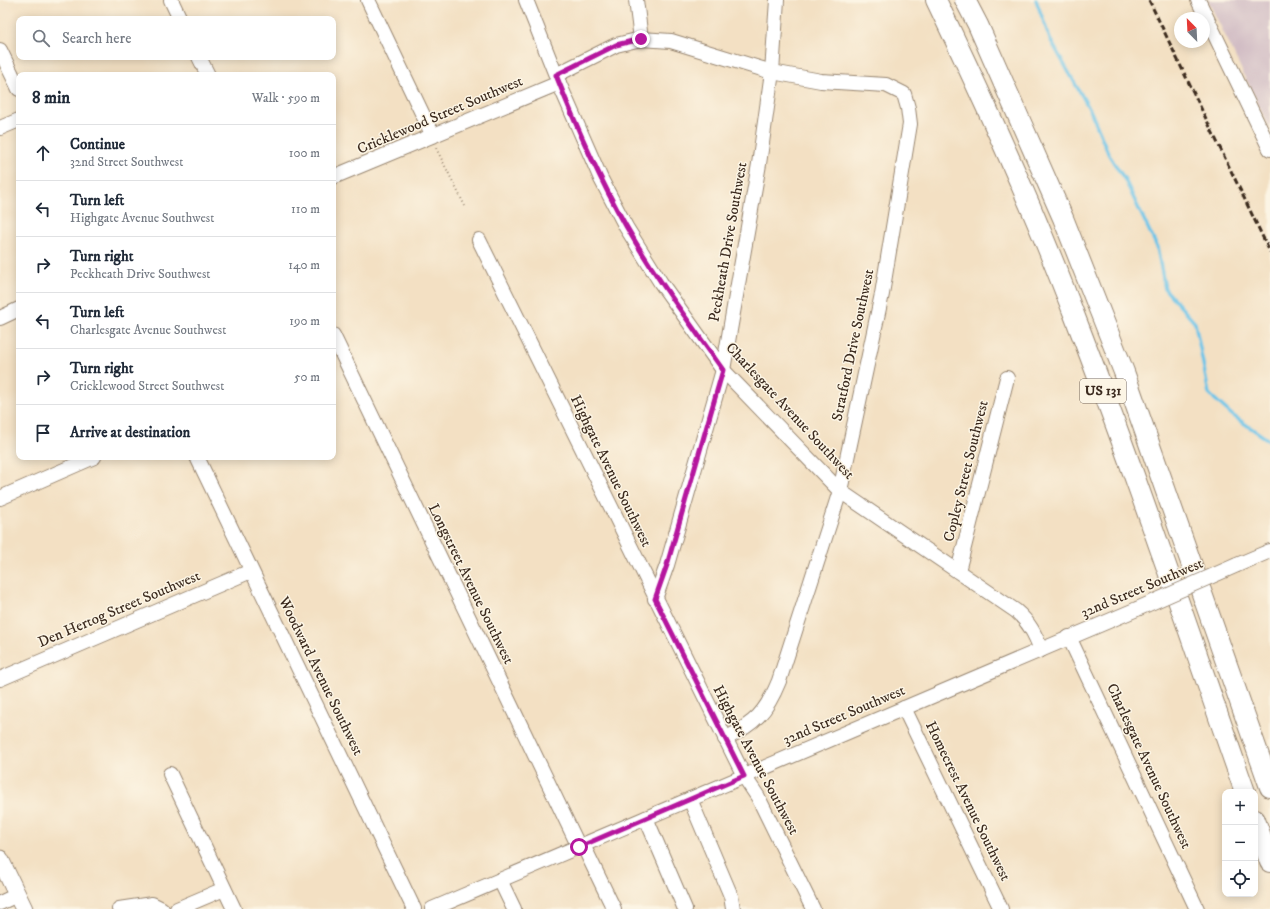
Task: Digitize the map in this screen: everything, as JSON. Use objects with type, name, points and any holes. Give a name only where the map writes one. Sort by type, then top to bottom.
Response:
[{"type":"highway","points":[[925,0],[966,63]]},
{"type":"highway","name":"US 131","points":[[936,0],[1016,173],[1075,316],[1121,438],[1244,789]]},
{"type":"highway","name":"US 131","points":[[965,0],[1023,127],[1100,310],[1124,372],[1270,787]]},
{"type":"highway","points":[[1257,825],[1270,862]]},
{"type":"main road","points":[[0,859],[21,902]]},
{"type":"street","points":[[171,0],[179,16]]},
{"type":"street","points":[[368,0],[434,141]]},
{"type":"street","name":"Charlesgate Avenue Southwest","points":[[526,0],[557,79],[601,179],[626,227],[661,283],[723,370],[840,491],[1026,619],[1033,630],[1041,650]]},
{"type":"street","points":[[636,0],[641,39]]},
{"type":"street","name":"Peckheath Drive Southwest","points":[[655,599],[667,565],[723,370],[748,236],[772,72],[777,0]]},
{"type":"street","points":[[1198,0],[1270,149]]},
{"type":"street","name":"Cricklewood Street Southwest","points":[[336,176],[434,141],[557,79],[616,45],[641,39],[671,40],[772,72],[821,81],[886,85],[904,94]]},
{"type":"street","points":[[0,50],[16,83]]},
{"type":"street","points":[[200,60],[206,72]]},
{"type":"street","name":"Stratford Drive Southwest","points":[[725,740],[744,729],[759,717],[771,702],[840,491],[882,294],[910,124],[904,94]]},
{"type":"street","points":[[0,128],[16,121]]},
{"type":"street","name":"Highgate Avenue Southwest","points":[[479,240],[725,740],[744,776],[758,797],[812,909]]},
{"type":"street","points":[[0,318],[16,311]]},
{"type":"street","name":"Longstreet Avenue Southwest","points":[[336,341],[581,846],[614,909]]},
{"type":"street","name":"Copley Street Southwest","points":[[958,571],[1007,378]]},
{"type":"street","points":[[0,498],[87,460]]},
{"type":"street","name":"Woodward Avenue Southwest","points":[[198,460],[414,909]]},
{"type":"street","name":"32nd Street Southwest","points":[[432,909],[1270,551]]},
{"type":"street","name":"Den Hertog Street Southwest","points":[[0,679],[251,571]]},
{"type":"street","name":"Charlesgate Avenue Southwest","points":[[1069,637],[1198,909]]},
{"type":"street","name":"Homecrest Avenue Southwest","points":[[904,708],[1002,909]]},
{"type":"street","points":[[170,774],[234,909]]},
{"type":"street","points":[[690,800],[731,896],[733,909]]},
{"type":"street","points":[[646,818],[685,909]]},
{"type":"street","points":[[500,880],[514,909]]},
{"type":"street","points":[[177,909],[224,889]]},
{"type":"street","points":[[0,903],[21,902]]},
{"type":"street","points":[[119,909],[152,904],[162,909]]},
{"type":"path","points":[[434,141],[465,206]]},
{"type":"shaded area","points":[[1208,0],[1270,0],[1270,129]]},
{"type":"waterway","points":[[1036,0],[1050,39],[1091,112],[1109,155],[1125,180],[1157,247],[1165,289],[1195,323],[1209,394],[1232,415],[1270,441]]},
{"type":"railway","points":[[1149,0],[1270,252]]},
{"type":"route","points":[[579,847],[744,776],[655,599],[667,565],[723,370],[661,283],[626,227],[601,179],[556,75],[589,57],[616,45],[641,39]]}]
